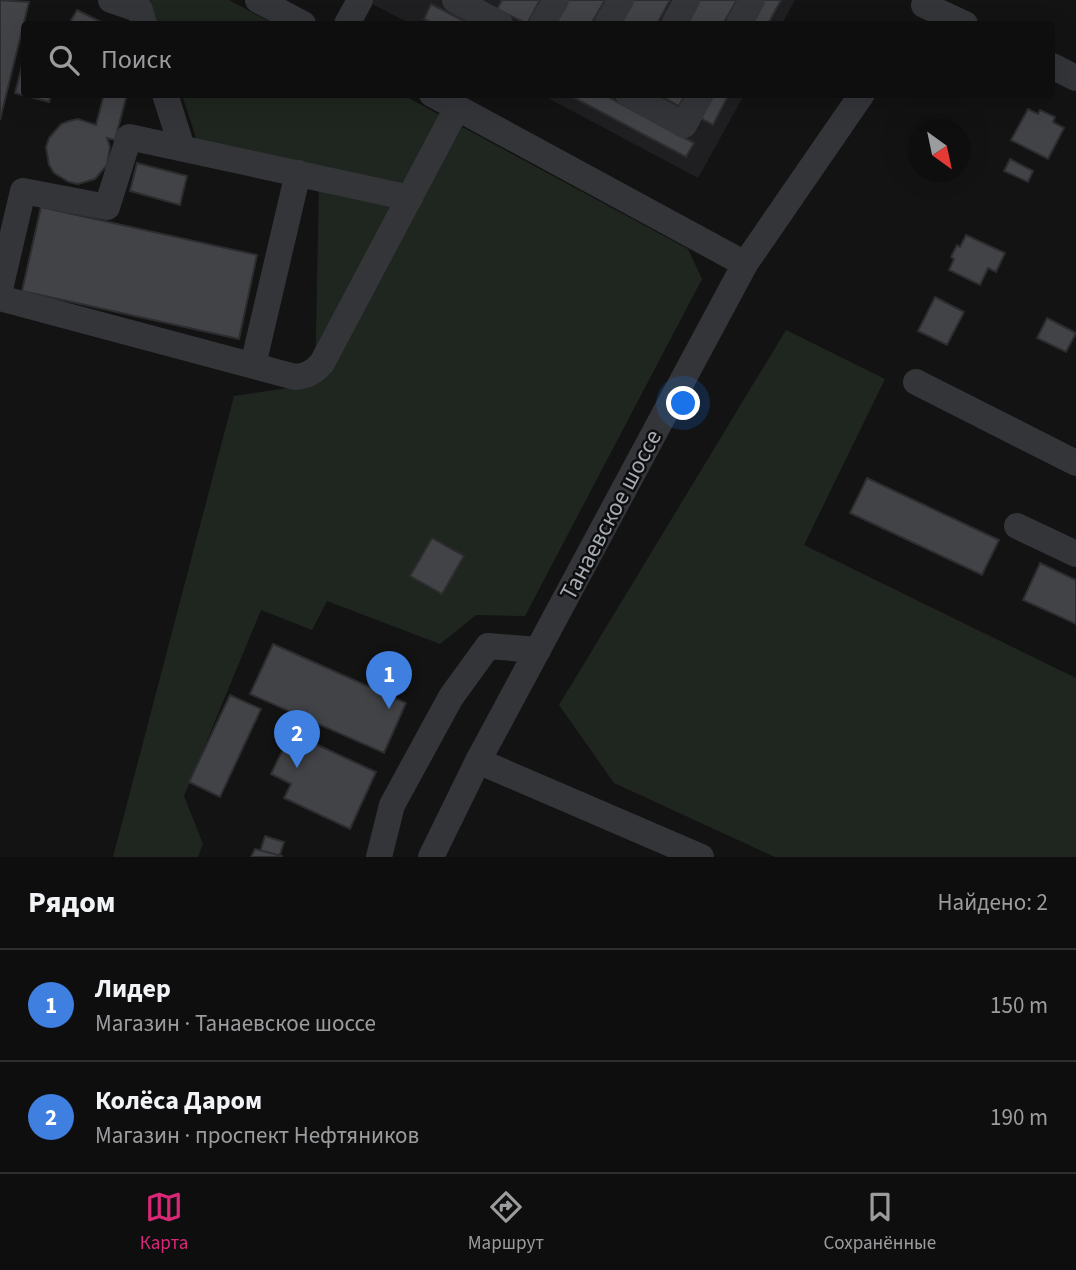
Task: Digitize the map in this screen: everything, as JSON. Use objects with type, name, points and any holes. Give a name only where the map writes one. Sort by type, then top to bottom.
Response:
[{"type":"street","points":[[111,0],[140,10],[143,21]]},
{"type":"street","points":[[258,0],[297,21]]},
{"type":"street","points":[[349,21],[360,0]]},
{"type":"street","points":[[455,0],[490,13]]},
{"type":"street","points":[[544,21],[555,0]]},
{"type":"street","points":[[609,21],[621,0]]},
{"type":"street","points":[[676,21],[687,0]]},
{"type":"street","points":[[741,21],[752,0]]},
{"type":"street","points":[[920,10],[955,21]]},
{"type":"street","points":[[1055,68],[1076,78]]},
{"type":"street","points":[[167,98],[182,148]]},
{"type":"street","points":[[439,98],[745,264]]},
{"type":"street","points":[[636,98],[684,125],[699,98]]},
{"type":"street","name":"Танаевское шоссе","points":[[431,857],[478,761],[745,264],[859,98]]},
{"type":"street","points":[[0,298],[295,377],[314,371],[322,363],[457,108]]},
{"type":"street","points":[[0,289],[23,191],[107,207],[129,137],[410,198]]},
{"type":"street","points":[[253,365],[298,173]]},
{"type":"street","points":[[916,382],[1076,463]]},
{"type":"street","points":[[1017,526],[1076,554]]},
{"type":"street","points":[[379,857],[392,806],[451,697],[488,646],[538,650]]},
{"type":"street","points":[[478,761],[701,857]]},
{"type":"shaded area","points":[[147,0],[229,0],[268,21],[156,21]]},
{"type":"shaded area","points":[[372,0],[795,0],[784,21],[405,21],[370,3]]},
{"type":"shaded area","points":[[183,98],[409,98],[688,249],[702,279],[525,616],[476,615],[440,644],[327,601],[312,630],[261,610],[184,796],[203,844],[198,857],[113,857],[234,396],[315,384],[319,182],[202,156]]},
{"type":"shaded area","points":[[548,98],[742,98],[698,178]]},
{"type":"shaded area","points":[[786,330],[885,379],[804,545],[1076,678],[1076,857],[775,857],[614,783],[559,705]]},
{"type":"building","points":[[0,0],[29,2],[24,21],[21,21],[21,35],[0,120]]},
{"type":"building","points":[[502,0],[540,0],[529,21],[521,21],[497,9]]},
{"type":"building","points":[[566,0],[605,0],[593,21],[554,21]]},
{"type":"building","points":[[632,0],[670,0],[659,21],[620,21]]},
{"type":"building","points":[[696,0],[737,0],[725,21],[685,21]]},
{"type":"building","points":[[762,0],[781,0],[770,21],[751,21]]},
{"type":"building","points":[[431,4],[464,21],[428,21],[424,19]]},
{"type":"building","points":[[77,10],[99,21],[71,21]]},
{"type":"building","points":[[21,70],[21,95],[15,93]]},
{"type":"building","points":[[34,98],[50,98],[49,102]]},
{"type":"building","points":[[103,98],[126,98],[115,140],[107,138],[110,147],[107,165],[95,179],[78,184],[54,173],[49,165],[46,147],[49,138],[61,124],[78,119],[96,125]]},
{"type":"building","points":[[575,98],[610,98],[694,143],[686,157]]},
{"type":"building","points":[[665,98],[683,98],[679,106]]},
{"type":"building","points":[[708,98],[727,98],[713,125],[698,117]]},
{"type":"building","points":[[1028,109],[1038,114],[1040,110],[1055,117],[1053,122],[1064,128],[1048,159],[1011,140]]},
{"type":"building","points":[[1010,159],[1033,171],[1028,182],[1004,171]]},
{"type":"building","points":[[137,163],[187,176],[180,205],[130,191]]},
{"type":"building","points":[[41,207],[257,255],[239,339],[22,291]]},
{"type":"building","points":[[966,235],[1005,253],[996,272],[988,268],[980,285],[949,270],[954,259],[951,257]]},
{"type":"building","points":[[935,297],[964,312],[947,345],[918,331]]},
{"type":"building","points":[[1047,318],[1076,333],[1066,352],[1037,338]]},
{"type":"building","points":[[867,478],[999,540],[982,575],[850,513]]},
{"type":"building","points":[[432,538],[464,556],[442,594],[410,576]]},
{"type":"building","points":[[1040,563],[1076,580],[1076,624],[1023,600]]},
{"type":"building","points":[[273,644],[406,703],[384,753],[250,694]]},
{"type":"building","points":[[230,695],[261,709],[220,797],[189,782]]},
{"type":"building","points":[[309,741],[376,772],[350,829],[284,798],[291,784],[271,774],[286,743],[304,752]]},
{"type":"building","points":[[265,836],[284,842],[279,857],[259,855]]},
{"type":"building","points":[[255,849],[282,856],[282,857],[251,857]]},
{"type":"place","name":"Лидер","points":[[389,709]]},
{"type":"place","name":"Колёса Даром","points":[[297,768]]}]
